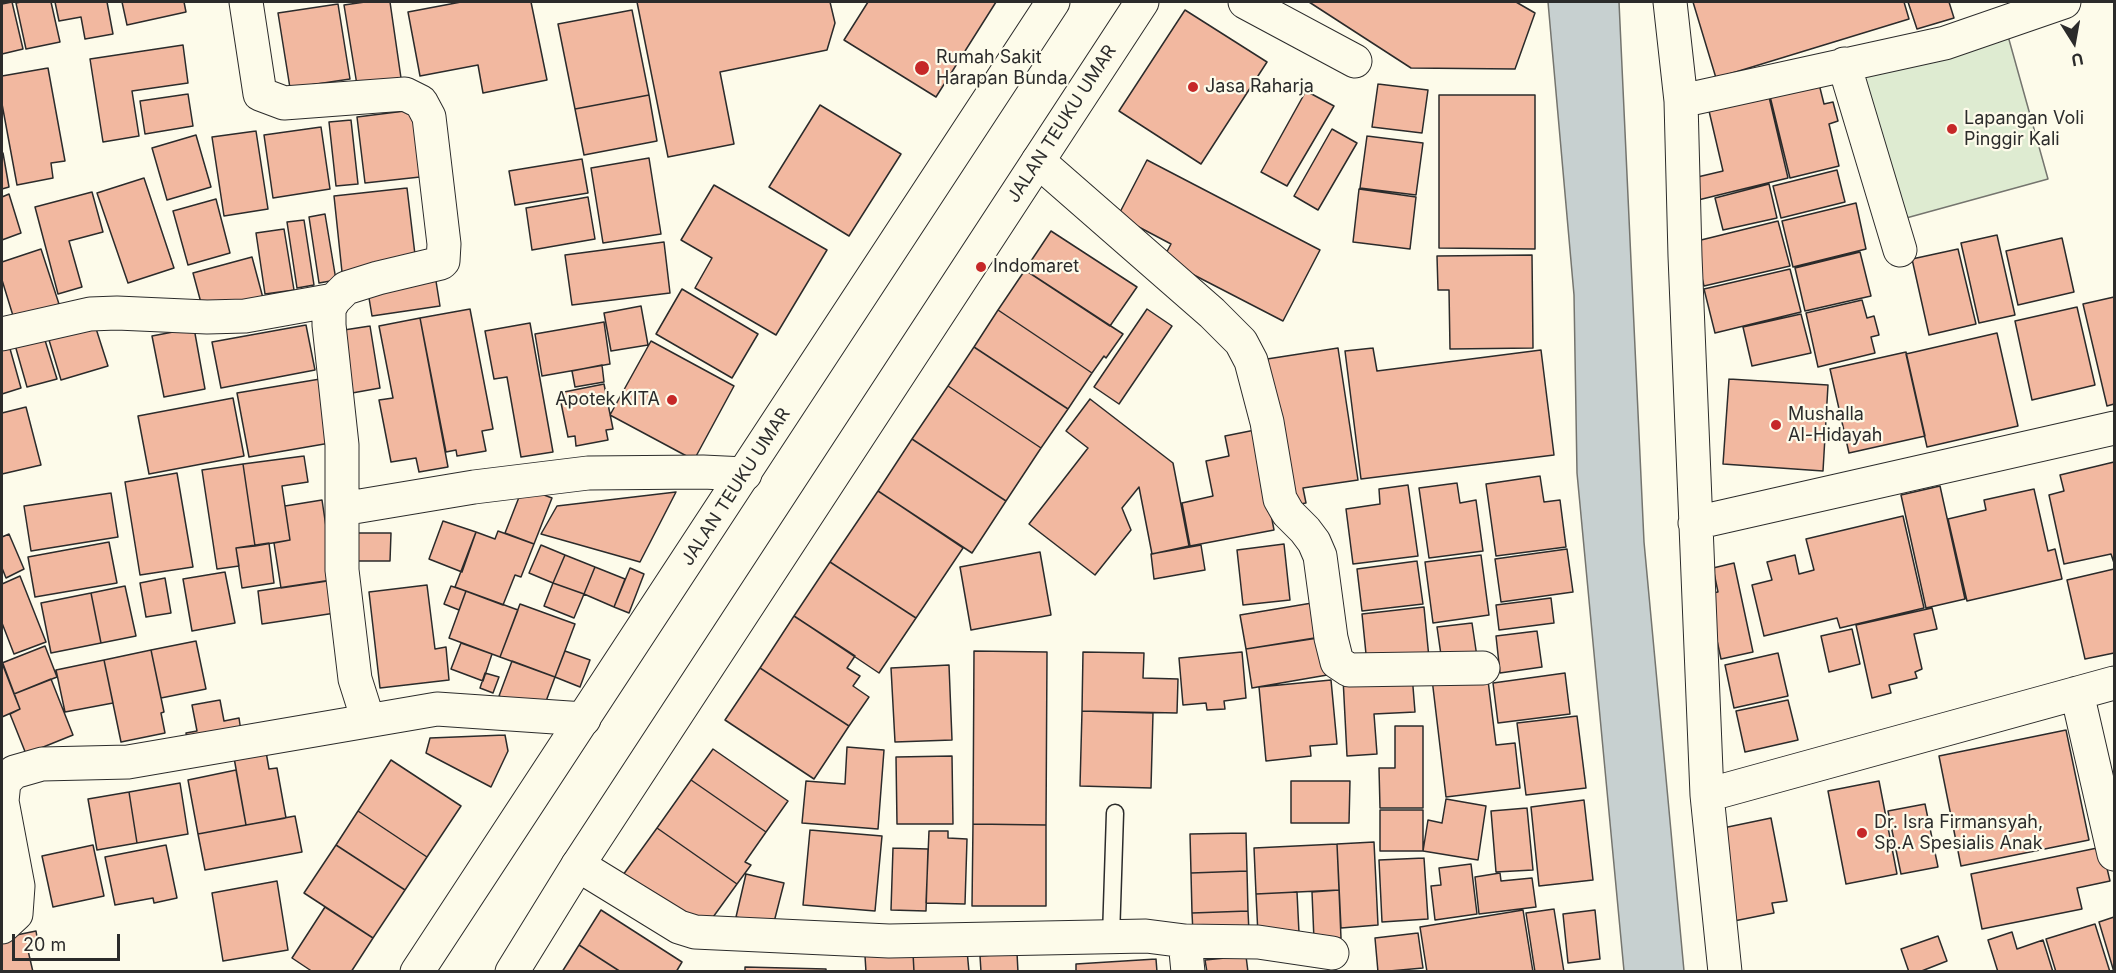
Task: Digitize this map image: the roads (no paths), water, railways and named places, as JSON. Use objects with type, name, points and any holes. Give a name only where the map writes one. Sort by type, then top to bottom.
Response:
[{"type":"main road","points":[[246,2],[260,94],[284,103],[405,94],[421,102],[429,117],[444,244],[443,261],[346,288],[341,291],[329,309],[342,445],[342,570],[355,679],[368,720]]},
{"type":"main road","name":"JALAN TEUKU UMAR","points":[[417,972],[1053,2]]},
{"type":"main road","name":"JALAN TEUKU UMAR","points":[[512,972],[578,865],[1142,2]]},
{"type":"main road","points":[[1245,2],[1355,60]]},
{"type":"main road","points":[[1670,2],[1681,101],[1684,256],[1707,795],[1725,972]]},
{"type":"main road","points":[[1681,101],[1945,43],[2064,2]]},
{"type":"main road","points":[[1844,64],[1900,250]]},
{"type":"main road","points":[[1038,161],[1212,313],[1241,342],[1251,360],[1264,412],[1280,499],[1288,513],[1314,542],[1320,556],[1331,638],[1337,662],[1349,670],[1483,668]]},
{"type":"main road","points":[[2,334],[90,314],[245,316],[334,300]]},
{"type":"main road","points":[[1695,523],[2115,428]]},
{"type":"main road","points":[[342,509],[474,487],[588,473],[745,474]]},
{"type":"main road","points":[[1707,795],[2115,683]]},
{"type":"main road","points":[[2077,693],[2115,854]]},
{"type":"main road","points":[[2,927],[16,914],[18,886],[2,801],[4,782],[14,772],[42,764],[128,762],[437,709],[584,719]]},
{"type":"main road","points":[[578,865],[679,927],[695,932],[889,941],[1146,936],[1187,956],[1258,942],[1332,953]]},
{"type":"lane","points":[[1111,937],[1115,813]]},
{"type":"place","name":"Rumah Sakit Harapan Bunda","points":[[922,68]]},
{"type":"place","name":"Jasa Raharja","points":[[1193,87]]},
{"type":"place","name":"Lapangan Voli Pinggir Kali","points":[[1952,129]]},
{"type":"place","name":"Indomaret","points":[[981,267]]},
{"type":"place","name":"Apotek KITA","points":[[672,400]]},
{"type":"place","name":"Mushalla Al-Hidayah","points":[[1776,425]]},
{"type":"place","name":"Dr. Isra Firmansyah, Sp.A Spesialis Anak","points":[[1862,833]]}]
